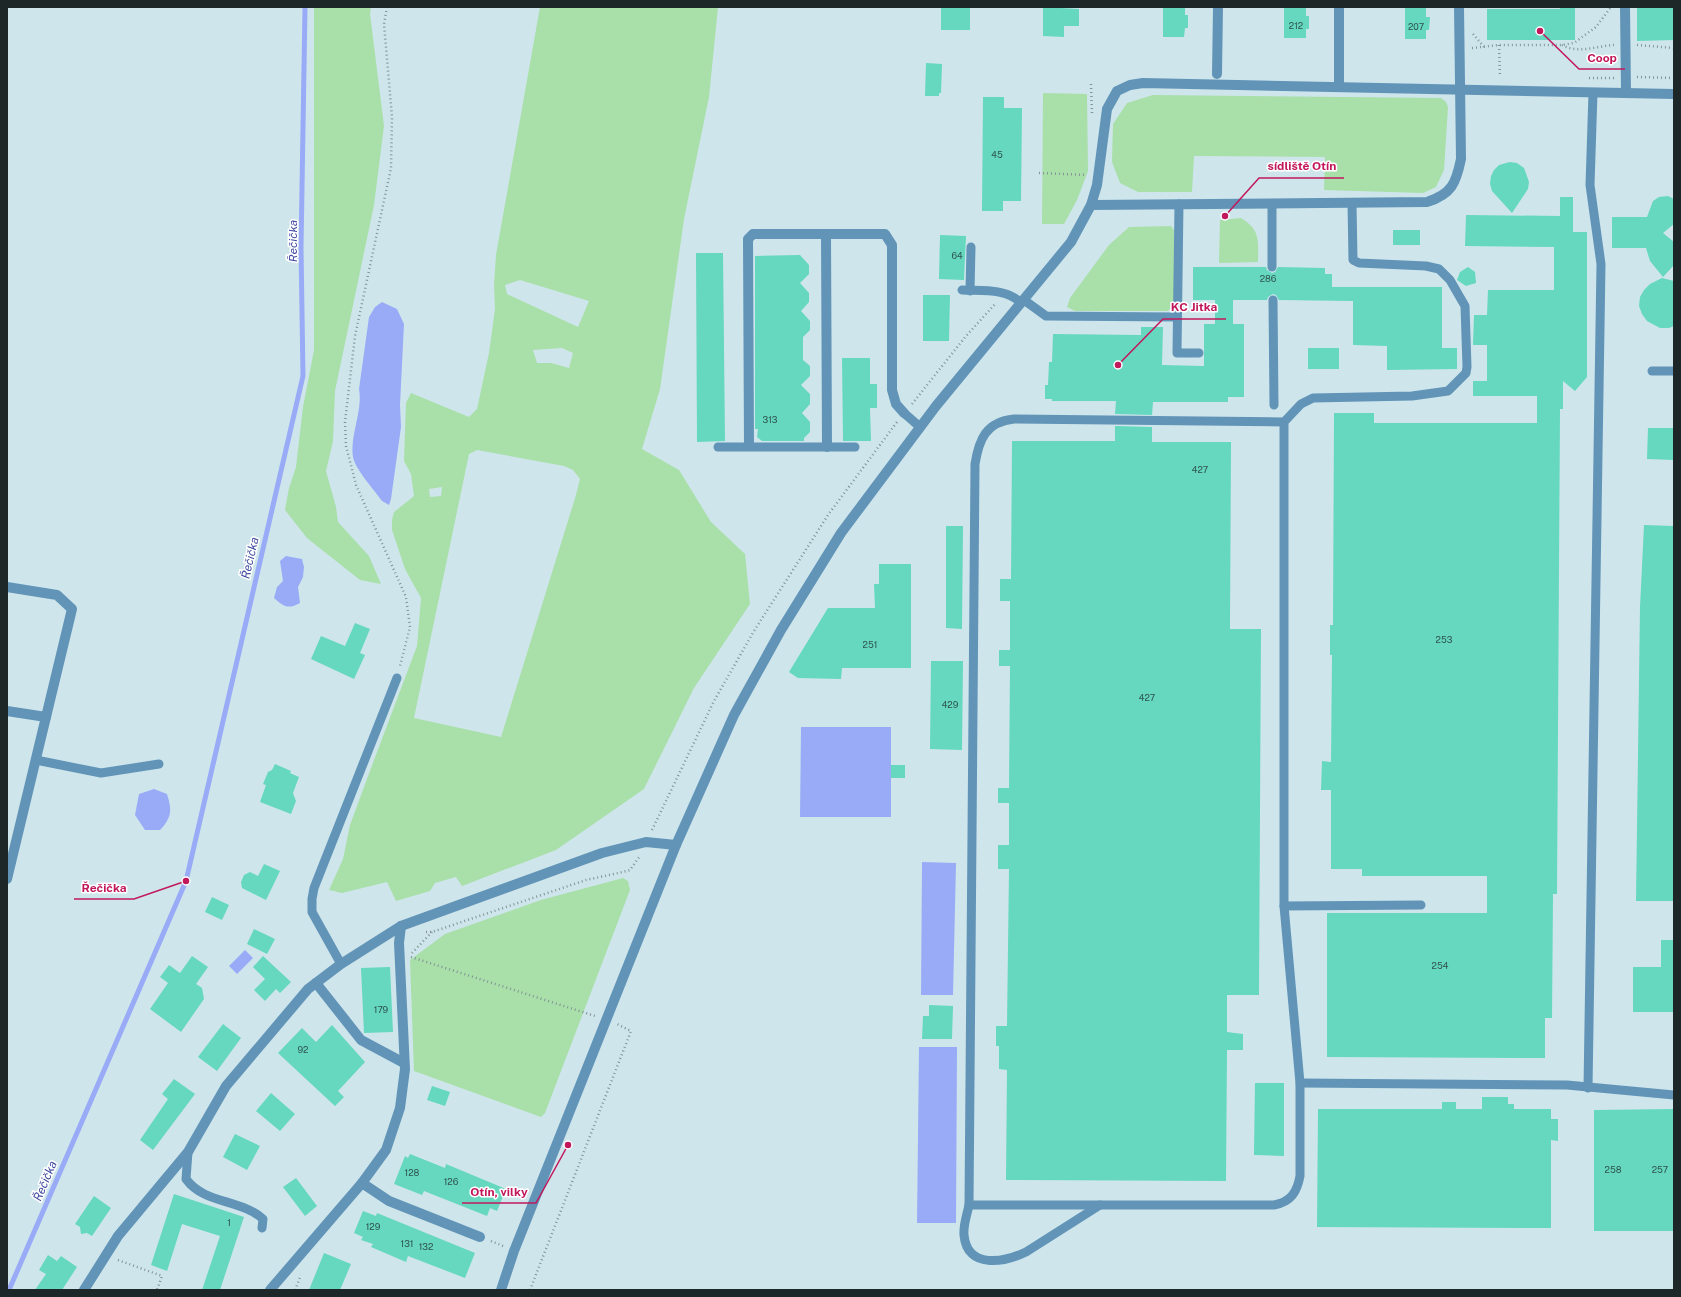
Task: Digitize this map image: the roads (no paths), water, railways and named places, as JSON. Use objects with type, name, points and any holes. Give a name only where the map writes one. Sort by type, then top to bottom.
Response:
[{"type":"street","points":[[1217,74],[1218,7]]},
{"type":"street","points":[[1339,87],[1340,7]]},
{"type":"street","points":[[1090,205],[1427,202],[1440,198],[1457,178],[1461,159],[1459,90],[1460,7]]},
{"type":"street","points":[[1625,7],[1624,45],[1626,93]]},
{"type":"street","points":[[501,1290],[514,1251],[676,845],[734,716],[781,630],[841,533],[920,427],[1071,242],[1090,205],[1100,169],[1107,109],[1116,90],[1130,85],[1143,84],[1674,94]]},
{"type":"street","points":[[749,446],[748,239],[753,234],[885,234],[892,245],[892,390],[896,404],[904,413]]},
{"type":"street","points":[[826,234],[827,447]]},
{"type":"street","points":[[7,587],[57,594],[72,610],[7,879]]},
{"type":"street","points":[[7,711],[46,717]]},
{"type":"street","points":[[84,1290],[118,1236],[188,1152],[226,1086],[308,990],[341,964],[402,926],[602,853],[646,842],[676,845]]},
{"type":"street","points":[[270,1290],[362,1183],[386,1150],[396,1126],[404,1086],[399,943],[402,926]]},
{"type":"street","points":[[316,983],[362,1040],[404,1063]]},
{"type":"street","points":[[362,1183],[389,1201],[480,1237]]},
{"type":"lane","points":[[1217,74],[1218,85]]},
{"type":"lane","points":[[1588,1088],[1601,264],[1590,185],[1593,93]]},
{"type":"lane","points":[[969,1205],[1274,1205],[1288,1201],[1296,1191],[1300,1176],[1300,1083],[1284,906],[1284,422],[1301,404],[1313,398],[1412,396],[1448,391],[1466,373],[1467,367],[1465,306],[1450,280],[1439,269],[1426,266],[1359,263],[1353,260],[1352,203]]},
{"type":"lane","points":[[1180,204],[1177,353],[1199,352]]},
{"type":"lane","points":[[1272,204],[1272,267]]},
{"type":"lane","points":[[971,246],[966,290],[1005,293],[1014,296],[1046,316],[1177,317]]},
{"type":"lane","points":[[1273,300],[1274,405]]},
{"type":"lane","points":[[1652,371],[1674,372]]},
{"type":"lane","points":[[904,413],[920,427]]},
{"type":"lane","points":[[1100,1205],[1026,1252],[1015,1257],[994,1261],[977,1256],[966,1245],[964,1229],[969,1205],[975,464],[981,440],[993,425],[1002,421],[1014,419],[1284,422]]},
{"type":"lane","points":[[718,447],[855,447]]},
{"type":"lane","points":[[341,964],[312,912],[314,888],[397,678]]},
{"type":"lane","points":[[36,760],[101,773],[159,764]]},
{"type":"lane","points":[[1284,906],[1421,905]]},
{"type":"lane","points":[[1300,1083],[1567,1085],[1674,1095]]},
{"type":"lane","points":[[188,1152],[186,1179],[192,1188],[201,1193],[248,1208],[263,1219],[262,1228]]},
{"type":"water","points":[[382,302],[397,309],[404,324],[400,405],[401,427],[389,505],[382,501],[361,474],[353,457],[353,440],[359,406],[359,389],[369,317],[375,307]]},
{"type":"water","points":[[286,556],[302,559],[304,567],[303,577],[298,587],[300,603],[289,607],[283,605],[274,598],[277,587],[283,581],[280,561]]},
{"type":"water","points":[[801,727],[891,727],[891,817],[800,817]]},
{"type":"water","points":[[154,789],[167,794],[170,805],[170,813],[167,821],[160,830],[145,830],[135,815],[139,794]]},
{"type":"water","points":[[922,862],[956,863],[953,995],[921,995]]},
{"type":"water","points":[[245,950],[253,958],[237,974],[229,966]]},
{"type":"water","points":[[919,1047],[957,1047],[956,1223],[917,1223]]},
{"type":"waterway","name":"Řečička","points":[[9,1290],[186,881],[303,376],[301,248],[305,7]]},
{"type":"place","name":"Coop","points":[[1540,31]]},
{"type":"place","name":"sídliště Otín","points":[[1225,216]]},
{"type":"place","name":"KC Jitka","points":[[1118,365]]},
{"type":"place","name":"Řečička","points":[[186,881]]},
{"type":"place","name":"Otín, vilky","points":[[568,1145]]}]
